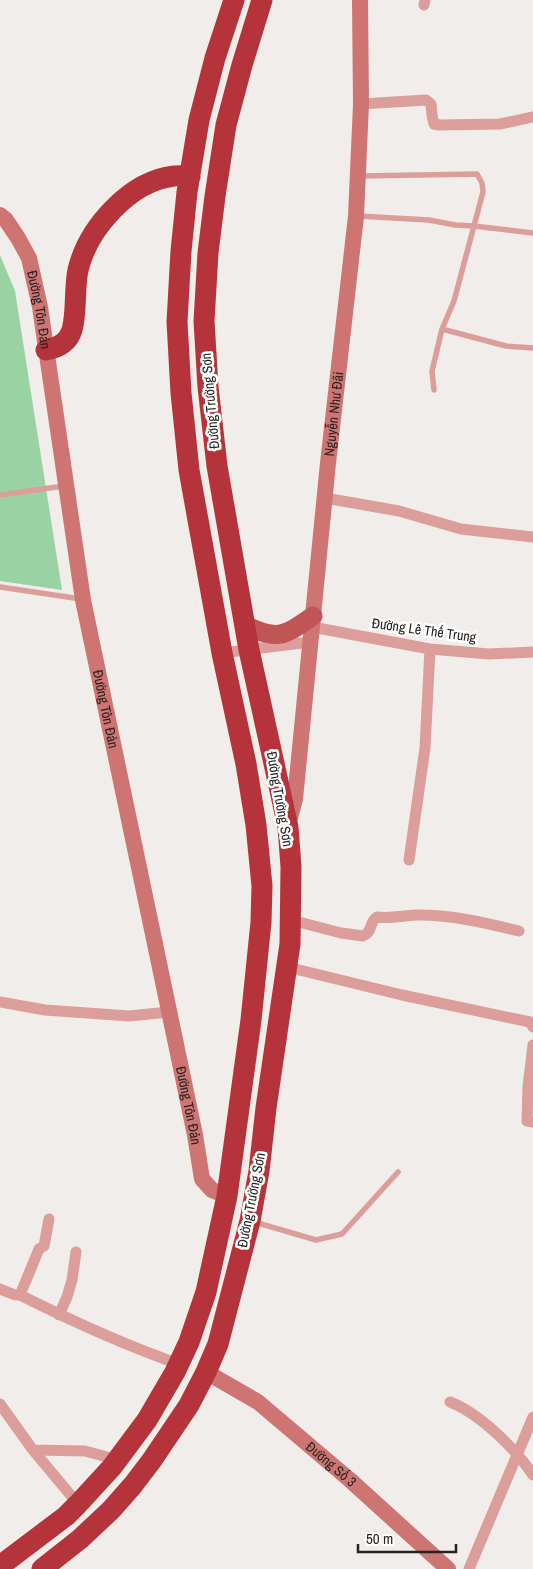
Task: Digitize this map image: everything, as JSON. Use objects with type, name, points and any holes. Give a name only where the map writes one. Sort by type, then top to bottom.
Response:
[{"type":"highway","name":"Đường Trường Sơn","points":[[0,1566],[78,1504],[118,1460],[147,1420],[179,1364],[206,1292],[227,1196],[251,1020],[261,922],[262,886],[257,835],[246,764],[222,653],[189,470],[181,393],[177,322],[181,251],[199,120],[215,58],[234,0]]},
{"type":"highway","name":"Đường Trường Sơn","points":[[42,1569],[80,1539],[111,1510],[152,1460],[190,1405],[218,1344],[250,1221],[259,1170],[290,944],[291,867],[288,827],[249,650],[217,466],[208,388],[204,321],[208,253],[226,125],[262,0]]},
{"type":"highway","points":[[46,350],[57,348],[64,342],[72,330],[78,269],[86,247],[106,215],[140,188],[158,180],[175,176],[190,177]]},
{"type":"main road","points":[[245,625],[263,633],[281,635],[291,631],[312,628]]},
{"type":"street","name":"Nguyễn Như Đãi","points":[[288,827],[295,799],[356,216],[361,104],[360,0]]},
{"type":"street","points":[[361,104],[426,100],[431,104],[434,124],[439,126],[500,124],[533,116]]},
{"type":"street","name":"Đường Tôn Đản","points":[[0,214],[18,238],[29,258],[40,307],[83,600],[195,1135],[202,1179],[212,1190],[227,1196]]},
{"type":"street","points":[[325,498],[398,511],[461,529],[533,537]]},
{"type":"street","name":"Đường Lê Thế Trung","points":[[222,653],[249,650],[312,628],[430,649],[489,654],[533,652]]},
{"type":"street","points":[[408,860],[425,748],[430,649]]},
{"type":"street","points":[[291,920],[341,933],[363,936],[369,932],[372,922],[377,917],[389,918],[419,915],[476,921],[518,931]]},
{"type":"street","points":[[287,967],[402,995],[530,1022],[533,1027]]},
{"type":"street","points":[[0,1002],[45,1010],[129,1016],[169,1012]]},
{"type":"street","points":[[533,1045],[528,1087],[528,1120],[533,1122]]},
{"type":"street","points":[[20,1296],[39,1249],[44,1246],[49,1219]]},
{"type":"street","points":[[59,1315],[72,1280],[76,1252]]},
{"type":"street","points":[[0,1289],[15,1296],[20,1296],[148,1353],[179,1364]]},
{"type":"street","name":"Đường Số 3","points":[[206,1372],[258,1402],[350,1480],[448,1569]]},
{"type":"street","points":[[450,1402],[459,1405],[478,1418],[518,1454],[533,1475]]},
{"type":"street","points":[[0,1404],[33,1450],[78,1504]]},
{"type":"street","points":[[469,1569],[533,1418]]},
{"type":"street","points":[[33,1450],[85,1451],[118,1460]]},
{"type":"lane","points":[[358,176],[477,174],[482,183],[483,192],[474,226],[454,301],[442,329],[432,371],[434,390]]},
{"type":"lane","points":[[356,216],[429,220],[455,225],[533,233]]},
{"type":"lane","points":[[442,329],[506,346],[533,348]]},
{"type":"lane","points":[[0,494],[66,485]]},
{"type":"lane","points":[[0,587],[83,600]]},
{"type":"lane","points":[[250,1221],[316,1240],[342,1234],[398,1172]]},
{"type":"green space","points":[[0,255],[15,291],[62,590],[0,581]]}]
